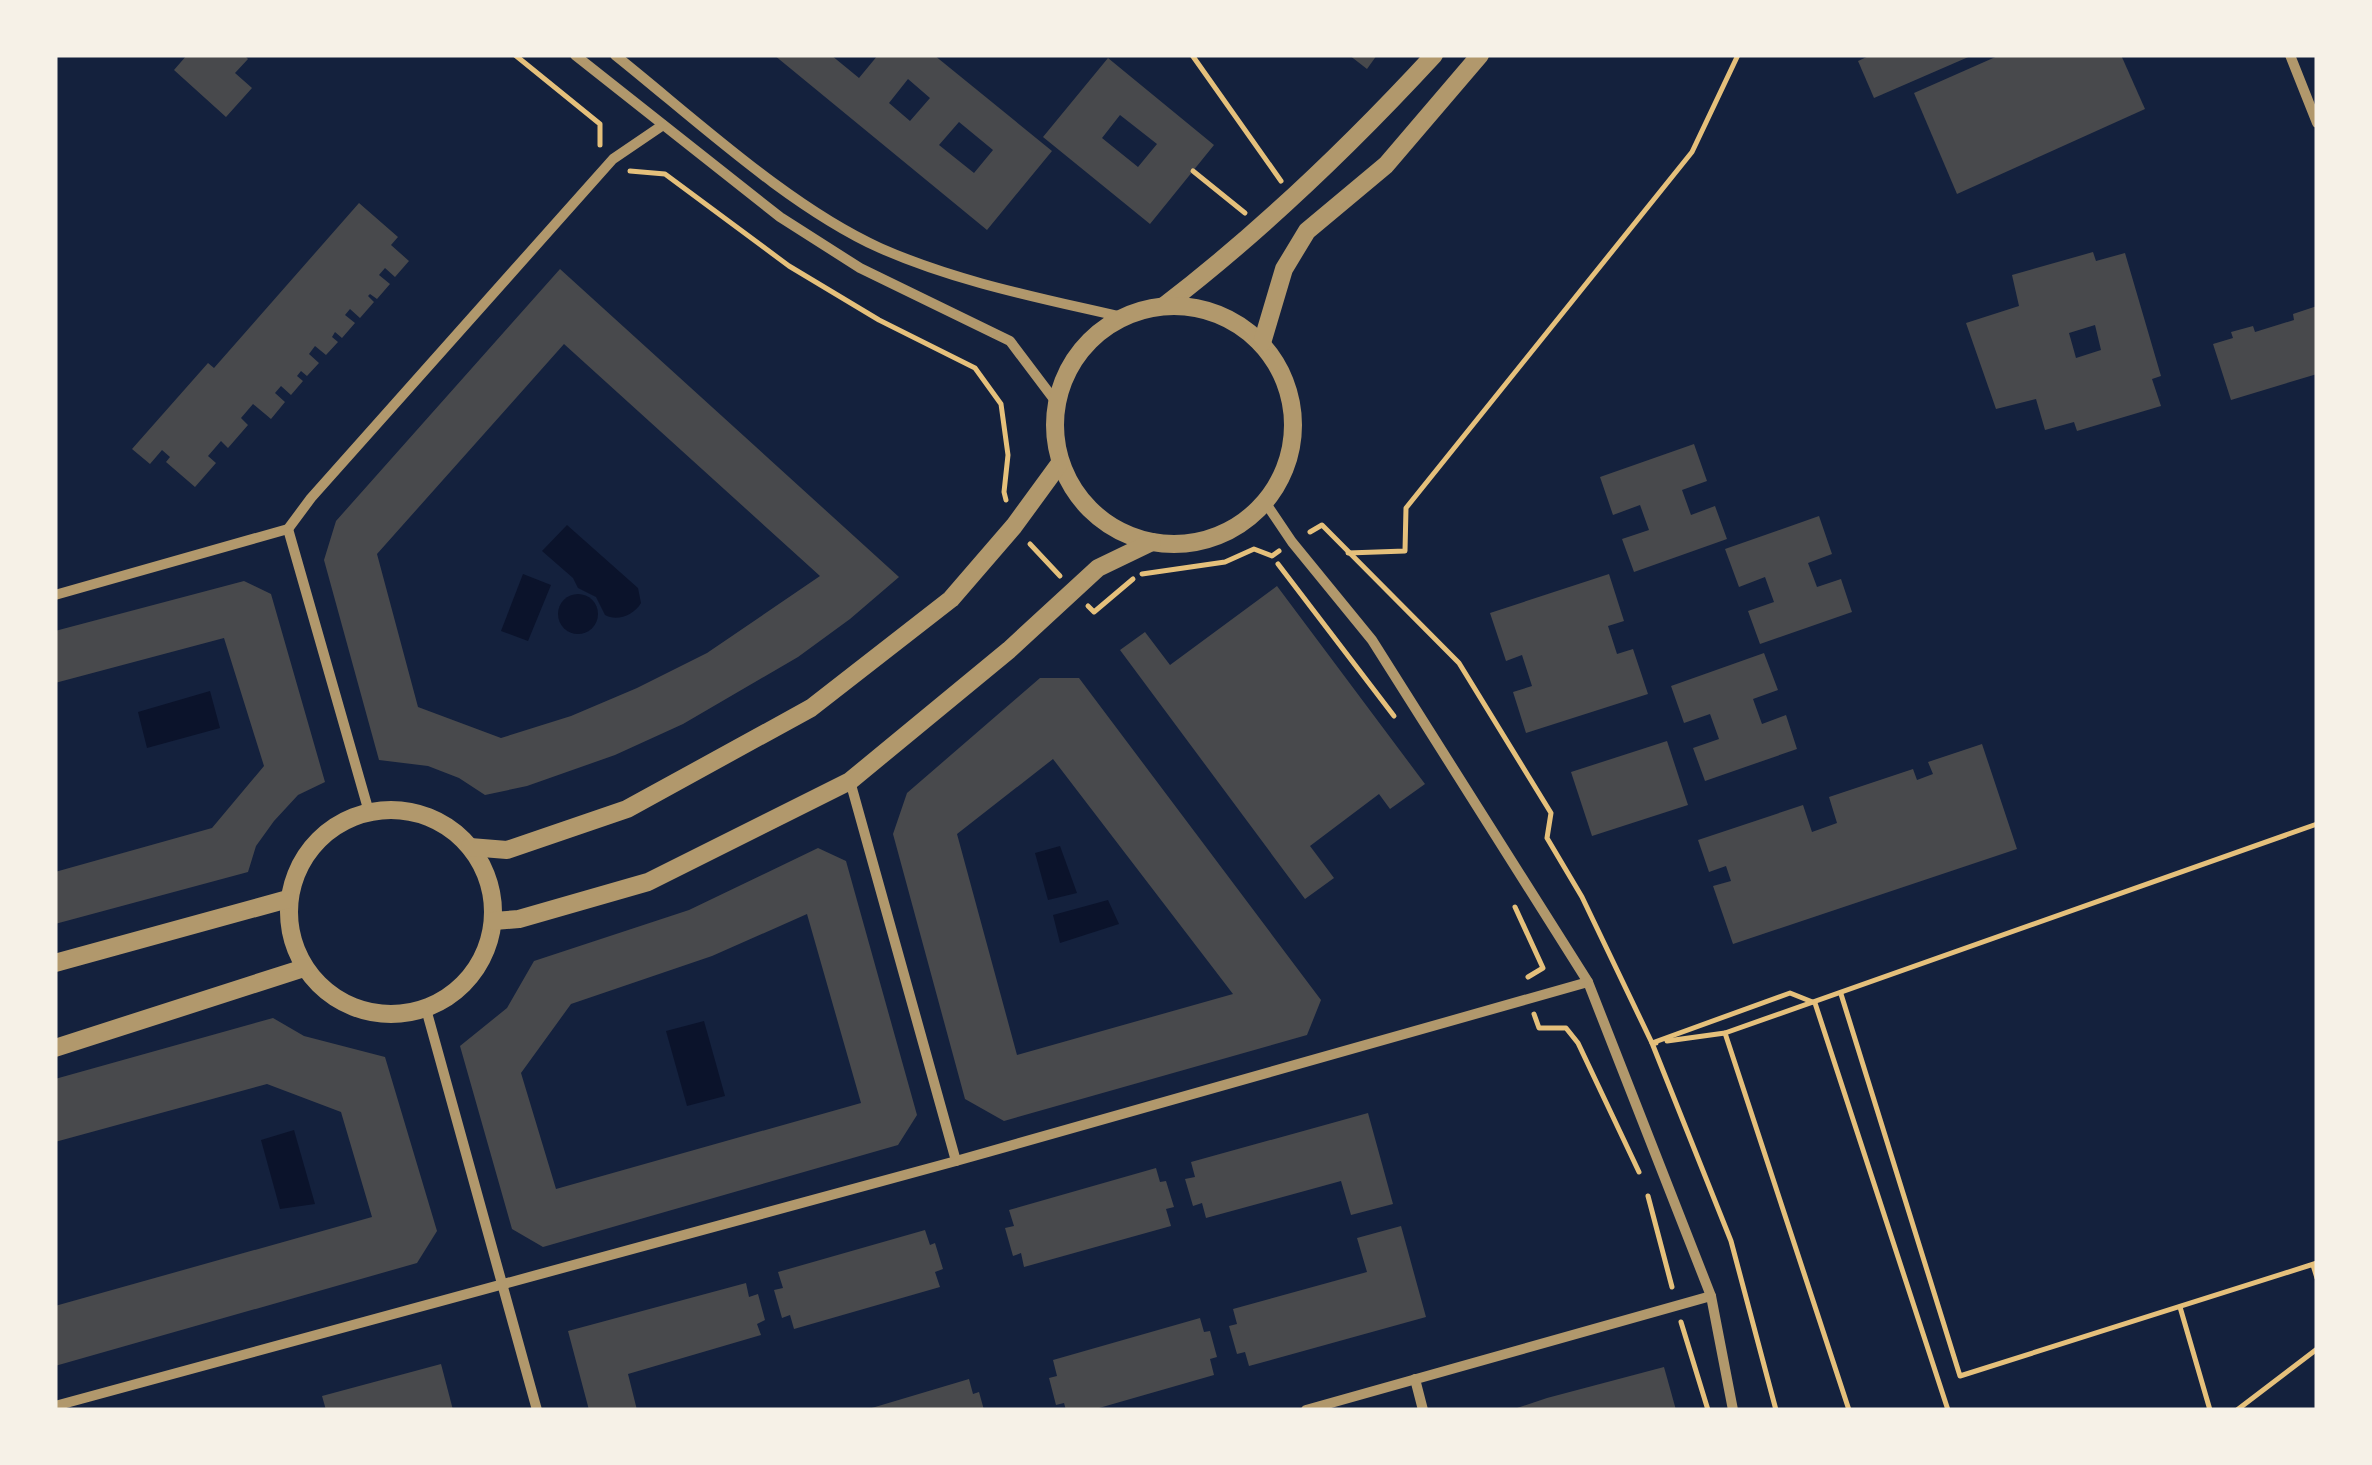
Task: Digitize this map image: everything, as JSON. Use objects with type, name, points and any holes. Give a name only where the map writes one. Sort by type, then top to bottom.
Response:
[{"type":"street","points":[[575,55],[780,217],[860,268],[1010,340],[1056,402]]},
{"type":"street","points":[[616,55],[796,198],[879,248],[978,284],[1122,317]]},
{"type":"street","points":[[1164,306],[1232,252],[1354,142],[1434,55]]},
{"type":"street","points":[[1262,344],[1284,270],[1307,231],[1386,165],[1480,55]]},
{"type":"street","points":[[2290,55],[2317,123]]},
{"type":"street","points":[[55,595],[288,530],[311,498],[613,159],[663,125]]},
{"type":"street","points":[[1164,306],[1200,308],[1234,322],[1262,344],[1280,370],[1292,404],[1293,440],[1284,473],[1265,502],[1232,529],[1193,542],[1152,542],[1122,532],[1095,515],[1074,492],[1060,463],[1056,443],[1056,402],[1080,352],[1092,338],[1122,317],[1164,306]]},
{"type":"street","points":[[470,847],[507,850],[627,808],[811,708],[951,599],[1014,526],[1060,463]]},
{"type":"street","points":[[1265,502],[1292,542],[1372,640],[1588,982],[1711,1296],[1733,1410]]},
{"type":"street","points":[[288,530],[369,812]]},
{"type":"street","points":[[494,921],[519,919],[648,882],[850,781],[1009,650],[1098,568],[1152,542]]},
{"type":"street","points":[[850,781],[956,1161]]},
{"type":"street","points":[[397,810],[424,815],[450,828],[470,847],[490,882],[494,921],[484,958],[460,990],[426,1009],[392,1016],[358,1010],[327,994],[304,968],[290,935],[288,899],[307,853],[324,834],[345,820],[369,812],[397,810]]},
{"type":"street","points":[[55,962],[288,899]]},
{"type":"street","points":[[55,1048],[304,968]]},
{"type":"street","points":[[55,1406],[956,1161],[1588,982]]},
{"type":"street","points":[[426,1009],[537,1410]]},
{"type":"street","points":[[1306,1410],[1711,1296]]},
{"type":"street","points":[[1415,1379],[1423,1410]]},
{"type":"path","points":[[515,55],[600,124],[600,148],[633,173],[665,174],[789,266],[879,320],[976,368],[1001,404],[1008,456],[1004,492],[1014,526],[1094,612],[1139,574],[1226,562],[1254,548],[1272,556],[1322,525],[1459,663],[1551,813],[1547,838],[1582,898],[1652,1044],[1731,1241],[1776,1410]]},
{"type":"path","points":[[1192,55],[1288,191]]},
{"type":"path","points":[[1348,554],[1405,551],[1406,508],[1692,152],[1738,55]]},
{"type":"path","points":[[1193,171],[1247,214]]},
{"type":"path","points":[[1278,564],[1405,730]]},
{"type":"path","points":[[1652,1044],[1725,1033],[2317,824]]},
{"type":"path","points":[[1513,904],[1543,968],[1524,980],[1539,1028],[1566,1028],[1578,1043],[1646,1187],[1708,1410]]},
{"type":"path","points":[[1652,1044],[1790,994],[1815,1003]]},
{"type":"path","points":[[1841,994],[1960,1376],[2315,1264],[2317,1278]]},
{"type":"path","points":[[1815,1003],[1948,1410]]},
{"type":"path","points":[[1725,1033],[1849,1410]]},
{"type":"path","points":[[2180,1307],[2210,1410]]},
{"type":"path","points":[[2236,1410],[2317,1349]]},
{"type":"water","points":[[567,525],[638,588],[641,603],[634,611],[620,617],[605,615],[596,597],[578,588],[573,578],[542,551]]},
{"type":"water","points":[[523,574],[551,585],[528,641],[501,631]]},
{"type":"water","points":[[578,594],[592,600],[598,614],[592,628],[578,634],[564,628],[558,614],[564,600]]},
{"type":"water","points":[[210,691],[220,728],[147,748],[138,712]]},
{"type":"water","points":[[1060,846],[1077,893],[1048,900],[1035,853]]},
{"type":"water","points":[[1108,900],[1119,924],[1060,943],[1053,915]]},
{"type":"water","points":[[704,1021],[725,1096],[687,1106],[666,1031]]},
{"type":"water","points":[[294,1130],[315,1204],[280,1209],[261,1140]]},
{"type":"building","points":[[187,55],[244,55],[248,59],[235,73],[252,88],[226,117],[174,70]]},
{"type":"building","points":[[774,55],[831,55],[859,78],[878,55],[934,55],[1052,151],[987,230]],"holes":[[[908,79],[930,98],[910,121],[889,103]],[[959,122],[993,150],[974,173],[939,145]]]},
{"type":"building","points":[[1349,55],[1377,55],[1367,69]]},
{"type":"building","points":[[1871,55],[1973,55],[1874,98],[1858,61]]},
{"type":"building","points":[[2000,55],[2121,55],[2145,109],[1957,194],[1914,93]]},
{"type":"building","points":[[1108,58],[1214,145],[1150,224],[1043,137]],"holes":[[[1120,115],[1157,144],[1138,167],[1102,138]]]},
{"type":"building","points":[[359,203],[398,237],[391,245],[409,261],[395,277],[385,268],[379,275],[390,284],[377,299],[368,296],[374,302],[360,318],[350,309],[345,315],[355,323],[342,338],[335,332],[332,337],[338,342],[326,355],[315,346],[309,354],[319,363],[307,376],[301,371],[297,376],[303,381],[291,395],[281,386],[275,393],[285,402],[271,419],[253,404],[241,418],[248,425],[228,448],[221,441],[208,456],[216,463],[195,487],[166,462],[170,457],[162,450],[150,464],[132,449],[208,363],[214,368]]},
{"type":"building","points":[[2093,252],[2096,261],[2125,253],[2161,376],[2152,379],[2161,406],[2077,431],[2074,422],[2045,430],[2036,399],[1996,409],[1966,323],[2019,306],[2012,275]],"holes":[[[2095,325],[2101,350],[2076,358],[2069,333]]]},
{"type":"building","points":[[560,269],[899,577],[798,657],[683,724],[615,755],[527,786],[485,795],[459,778],[428,766],[379,760],[324,560],[336,521]],"holes":[[[564,344],[820,576],[707,653],[571,716],[501,738],[418,707],[377,554]]]},
{"type":"building","points":[[2317,306],[2317,374],[2231,400],[2213,344],[2233,338],[2231,332],[2253,326],[2255,332],[2294,320],[2293,314]]},
{"type":"building","points":[[1694,444],[1707,481],[1682,490],[1691,515],[1715,506],[1727,539],[1634,572],[1622,539],[1649,530],[1640,505],[1613,515],[1600,477]]},
{"type":"building","points":[[1819,516],[1832,554],[1808,563],[1817,587],[1841,579],[1852,612],[1760,644],[1748,611],[1774,602],[1765,577],[1739,587],[1725,549]]},
{"type":"building","points":[[1609,574],[1624,621],[1608,626],[1617,654],[1633,649],[1648,694],[1526,733],[1513,692],[1532,686],[1522,655],[1506,661],[1490,613]]},
{"type":"building","points":[[244,581],[271,594],[325,782],[298,795],[274,821],[256,846],[248,872],[55,924],[55,872],[212,828],[264,766],[224,638],[55,683],[55,631]]},
{"type":"building","points":[[1277,586],[1425,784],[1390,809],[1379,794],[1310,846],[1334,878],[1305,899],[1120,650],[1145,632],[1170,665]]},
{"type":"building","points":[[1764,653],[1778,690],[1753,699],[1762,724],[1786,715],[1797,749],[1705,781],[1693,748],[1719,739],[1710,714],[1684,723],[1671,686]]},
{"type":"building","points":[[1040,678],[1079,678],[1321,1000],[1307,1035],[1004,1121],[965,1099],[893,834],[907,793]],"holes":[[[1053,759],[1233,994],[1017,1055],[957,834]]]},
{"type":"building","points":[[1667,741],[1688,805],[1592,836],[1571,772]]},
{"type":"building","points":[[1982,744],[2017,849],[1733,944],[1713,886],[1731,881],[1726,866],[1709,872],[1698,840],[1803,805],[1812,832],[1837,823],[1829,797],[1913,769],[1917,780],[1933,774],[1928,762]]},
{"type":"building","points":[[818,848],[846,861],[917,1115],[898,1145],[543,1247],[512,1229],[460,1046],[507,1008],[534,961],[689,910]],"holes":[[[807,914],[861,1103],[556,1189],[521,1073],[571,1004],[712,956]]]},
{"type":"building","points":[[273,1018],[304,1036],[385,1057],[437,1231],[417,1263],[55,1366],[55,1306],[372,1217],[341,1112],[267,1084],[55,1142],[55,1079]]},
{"type":"building","points":[[1368,1113],[1393,1204],[1351,1215],[1341,1181],[1206,1218],[1202,1203],[1193,1206],[1185,1179],[1195,1177],[1191,1162]]},
{"type":"building","points":[[1156,1168],[1160,1182],[1166,1181],[1174,1207],[1166,1209],[1171,1226],[1024,1267],[1021,1253],[1013,1256],[1005,1228],[1014,1226],[1009,1210]]},
{"type":"building","points":[[1401,1226],[1426,1317],[1249,1366],[1245,1352],[1237,1354],[1229,1326],[1237,1324],[1233,1309],[1367,1272],[1357,1238]]},
{"type":"building","points":[[925,1230],[930,1245],[935,1243],[943,1269],[935,1272],[940,1287],[794,1329],[790,1315],[782,1318],[774,1290],[783,1288],[778,1272]]},
{"type":"building","points":[[746,1283],[749,1297],[758,1294],[765,1320],[757,1324],[761,1335],[628,1374],[637,1410],[589,1410],[568,1331]]},
{"type":"building","points":[[1200,1318],[1204,1332],[1210,1331],[1217,1357],[1210,1359],[1214,1375],[1092,1410],[1066,1410],[1064,1403],[1056,1405],[1049,1378],[1057,1376],[1053,1360]]},
{"type":"building","points":[[441,1364],[453,1410],[326,1410],[322,1396]]},
{"type":"building","points":[[1664,1367],[1676,1410],[1511,1410],[1547,1398]]},
{"type":"building","points":[[969,1379],[973,1394],[979,1392],[984,1410],[865,1410]]}]
